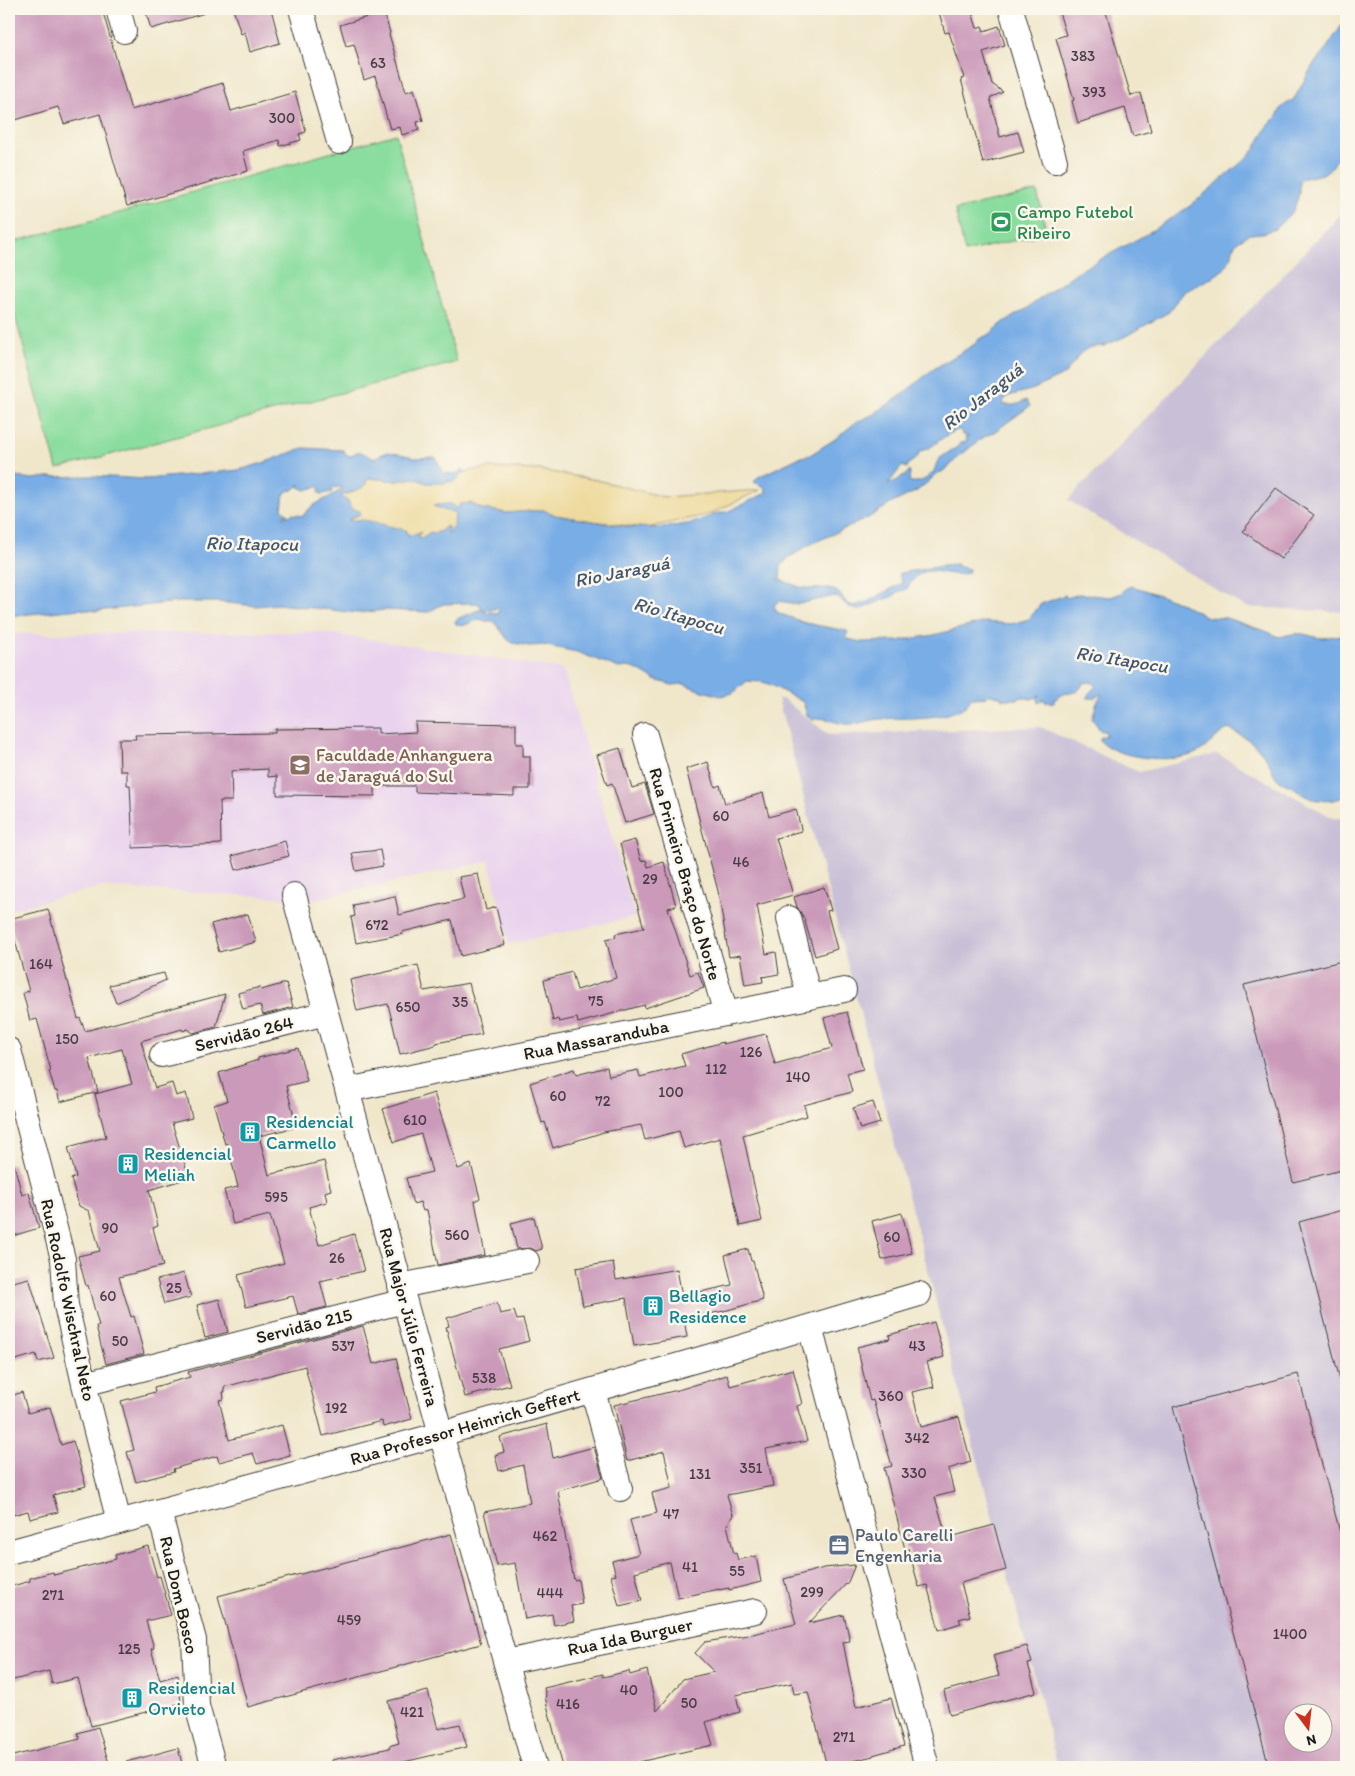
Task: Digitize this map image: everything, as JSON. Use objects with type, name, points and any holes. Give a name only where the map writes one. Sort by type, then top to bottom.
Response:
[{"type":"street","points":[[300,9],[339,142]]},
{"type":"street","points":[[1011,9],[1055,161]]},
{"type":"street","name":"Rua Primeiro Braço do Norte","points":[[645,734],[726,1014]]},
{"type":"street","name":"Rua Major Júlio Ferreira","points":[[294,895],[440,1434],[535,1767]]},
{"type":"street","points":[[788,918],[809,997]]},
{"type":"street","name":"Rua Massaranduba","points":[[347,1090],[844,990]]},
{"type":"street","name":"Servidão 264","points":[[162,1055],[326,1013]]},
{"type":"street","name":"Rua Rodolfo Wischral Neto","points":[[9,1050],[63,1259],[66,1305],[119,1522]]},
{"type":"street","name":"Servidão 215","points":[[84,1384],[204,1352],[402,1293],[527,1261]]},
{"type":"street","name":"Rua Professor Heinrich Geffert","points":[[9,1552],[593,1391],[919,1294]]},
{"type":"street","points":[[810,1327],[926,1767]]},
{"type":"street","points":[[593,1391],[620,1489]]},
{"type":"street","name":"Rua Dom Bosco","points":[[159,1512],[194,1640],[197,1706],[214,1767]]},
{"type":"street","name":"Rua Ida Burguer","points":[[506,1662],[755,1612]]},
{"type":"shaded area","points":[[1346,209],[1346,612],[1245,607],[1068,500]]},
{"type":"shaded area","name":"Faculdade Anhanguera de Jaraguá do Sul","points":[[320,632],[563,669],[635,917],[509,944],[489,861],[315,899],[295,900],[275,897],[100,887],[9,910],[9,634]]},
{"type":"shaded area","points":[[778,699],[783,699],[829,735],[1040,727],[1139,772],[1217,754],[1333,818],[1346,818],[1346,1767],[1058,1767]]},
{"type":"green space","points":[[396,134],[457,362],[57,469],[9,294],[9,243]]},
{"type":"green space","name":"Campo Futebol Ribeiro","points":[[1037,191],[1047,233],[965,252],[955,210]]},
{"type":"sand","points":[[490,468],[539,470],[597,480],[664,497],[760,490],[710,514],[646,528],[555,515],[543,510],[507,513],[482,509],[470,503],[458,509],[451,504],[435,505],[455,512],[454,525],[448,533],[446,532],[447,526],[441,531],[420,538],[418,536],[420,532],[411,535],[406,534],[405,530],[371,522],[349,520],[360,514],[351,508],[348,500],[343,499],[341,496],[351,493],[369,478],[397,481],[414,478],[427,483],[455,481],[465,472]]},
{"type":"water","points":[[1346,19],[1346,145],[1332,167],[1323,174],[1299,181],[1299,194],[1293,211],[1275,229],[1263,233],[1250,234],[1238,241],[1224,269],[1184,292],[1169,312],[1104,346],[1092,347],[1083,351],[1065,374],[1034,389],[1009,396],[1004,400],[1003,404],[1015,405],[1026,400],[1030,406],[994,432],[982,438],[948,468],[936,475],[917,491],[892,503],[868,518],[809,545],[788,558],[781,566],[780,580],[812,589],[829,588],[838,592],[848,604],[854,606],[869,601],[902,583],[899,574],[905,572],[956,564],[969,569],[968,573],[950,574],[927,571],[914,579],[907,589],[859,610],[849,606],[835,596],[797,604],[779,601],[774,605],[776,611],[781,614],[805,623],[847,631],[848,633],[845,638],[860,642],[897,641],[934,635],[985,622],[1011,624],[1029,619],[1041,604],[1065,595],[1067,598],[1079,594],[1111,597],[1122,593],[1126,588],[1132,586],[1174,600],[1207,617],[1226,618],[1279,637],[1291,634],[1306,634],[1320,638],[1346,637],[1346,795],[1342,798],[1326,801],[1305,796],[1278,779],[1257,747],[1241,735],[1228,729],[1199,752],[1184,757],[1146,758],[1119,752],[1108,747],[1100,741],[1102,736],[1106,736],[1106,732],[1100,730],[1092,718],[1101,696],[1100,694],[1096,698],[1088,698],[1088,694],[1096,686],[1091,682],[1083,683],[1079,690],[1060,695],[1054,700],[1054,703],[1045,702],[1044,699],[1038,703],[1037,698],[1040,695],[1032,699],[1021,697],[1019,699],[1002,699],[1000,696],[988,694],[987,697],[971,698],[966,706],[944,715],[880,719],[846,724],[821,718],[812,720],[807,715],[803,702],[763,682],[747,681],[733,693],[721,696],[684,684],[672,685],[655,680],[636,669],[628,667],[619,668],[577,652],[543,645],[529,646],[513,643],[508,640],[494,621],[480,619],[462,626],[456,624],[455,621],[457,619],[481,609],[488,614],[490,612],[498,613],[499,610],[497,608],[486,611],[477,603],[443,604],[428,612],[384,610],[358,613],[278,604],[256,606],[218,602],[178,602],[96,611],[80,609],[9,616],[9,476],[33,479],[92,476],[146,479],[239,470],[303,448],[343,450],[347,455],[351,456],[354,453],[360,452],[373,458],[388,452],[413,458],[435,457],[444,473],[456,474],[463,469],[465,472],[455,481],[442,483],[427,483],[414,478],[397,481],[369,478],[366,480],[367,484],[364,487],[341,496],[348,501],[351,508],[360,511],[360,514],[349,519],[350,521],[362,520],[377,523],[406,530],[407,534],[411,535],[421,532],[418,536],[420,538],[430,532],[439,532],[447,526],[449,529],[446,532],[448,533],[454,525],[455,512],[433,506],[435,505],[451,504],[458,509],[460,504],[470,503],[482,509],[507,513],[543,510],[555,515],[629,527],[662,528],[693,523],[729,511],[766,493],[765,487],[754,482],[758,477],[798,458],[810,455],[855,423],[872,415],[898,398],[932,370],[975,344],[979,339],[990,334],[1004,322],[1026,309],[1077,272],[1145,235],[1190,206],[1255,149],[1264,132],[1276,118],[1282,107],[1294,99],[1313,65]],"holes":[[[961,430],[962,435],[968,436],[965,438],[967,441],[961,442],[960,445],[939,459],[930,476],[923,480],[912,482],[909,481],[909,471],[905,476],[888,484],[902,466],[907,468],[908,464],[917,458],[920,451],[925,450],[948,434]],[[300,484],[299,487],[306,490],[318,486],[319,493],[322,494],[332,492],[332,488],[340,487],[342,489],[311,507],[303,516],[293,514],[284,518],[284,515],[287,516],[288,514],[282,509],[284,494],[289,490],[292,491]]]},
{"type":"building","points":[[9,9],[102,9],[131,110],[223,83],[231,111],[295,92],[306,132],[299,134],[301,140],[280,146],[279,140],[243,151],[248,171],[127,206],[100,114],[64,124],[58,107],[9,122]]},
{"type":"building","points":[[145,9],[204,9],[205,13],[151,29]]},
{"type":"building","points":[[233,9],[271,9],[280,43],[250,52],[245,32],[241,34]]},
{"type":"building","points":[[938,9],[971,9],[977,28],[982,26],[984,31],[999,26],[1005,45],[983,52],[992,84],[1003,92],[990,98],[1000,137],[1018,132],[1024,152],[983,163],[961,79],[964,78],[949,32],[945,33]]},
{"type":"building","points":[[1058,9],[1105,9],[1131,96],[1141,93],[1151,131],[1133,136],[1125,108],[1078,123],[1072,101],[1074,100],[1056,38],[1066,35]]},
{"type":"building","points":[[384,12],[406,92],[414,89],[423,121],[417,122],[419,130],[402,135],[400,127],[390,129],[375,76],[364,80],[354,44],[346,46],[340,25]]},
{"type":"building","points":[[1276,488],[1314,515],[1281,559],[1243,531]]},
{"type":"building","points":[[415,722],[516,724],[516,744],[523,744],[523,756],[530,756],[530,789],[514,789],[514,796],[415,792],[415,786],[375,786],[375,796],[277,795],[277,776],[268,777],[268,769],[231,771],[232,801],[220,801],[221,844],[133,848],[130,785],[127,785],[127,771],[120,771],[119,739],[136,739],[135,735],[275,733],[275,729],[378,728],[378,734],[416,732]]},
{"type":"building","points":[[620,748],[632,788],[645,784],[654,814],[625,823],[612,783],[607,785],[597,755]]},
{"type":"building","points":[[708,762],[715,787],[720,785],[725,804],[763,793],[769,817],[796,809],[801,829],[801,831],[776,838],[793,895],[757,905],[766,954],[776,952],[779,974],[762,977],[763,982],[745,985],[740,955],[729,957],[718,891],[686,769]]},
{"type":"building","points":[[635,840],[641,861],[646,860],[648,867],[664,862],[676,906],[668,908],[690,975],[698,972],[704,988],[645,1008],[644,1005],[578,1023],[577,1018],[559,1022],[558,1019],[553,1021],[544,980],[572,972],[577,990],[616,978],[606,939],[616,937],[615,934],[644,928],[620,844]]},
{"type":"building","points":[[285,841],[289,856],[236,870],[232,856]]},
{"type":"building","points":[[380,850],[383,866],[356,871],[352,853]]},
{"type":"building","points":[[478,874],[486,910],[496,907],[505,945],[461,956],[452,920],[402,932],[403,934],[356,943],[351,917],[355,916],[353,905],[395,896],[399,915],[464,899],[459,877]]},
{"type":"building","points":[[824,887],[831,910],[827,911],[837,949],[815,956],[804,918],[797,907],[794,897]]},
{"type":"building","points":[[48,909],[78,1019],[80,1018],[85,1031],[225,994],[216,1027],[193,1033],[188,1029],[183,1031],[182,1029],[141,1041],[155,1088],[172,1083],[176,1096],[186,1093],[192,1118],[172,1123],[189,1178],[149,1190],[158,1226],[153,1228],[163,1266],[119,1277],[131,1317],[134,1316],[144,1354],[106,1364],[96,1326],[99,1326],[78,1256],[100,1251],[89,1211],[79,1206],[71,1179],[76,1177],[68,1147],[106,1137],[95,1094],[132,1084],[122,1049],[89,1058],[98,1092],[60,1102],[49,1071],[51,1071],[37,1019],[30,1021],[23,993],[29,991],[9,919]]},
{"type":"building","points":[[248,914],[256,942],[219,952],[211,924]]},
{"type":"building","points":[[1346,960],[1346,1169],[1293,1182],[1244,985]]},
{"type":"building","points":[[418,965],[424,991],[469,983],[482,1034],[436,1043],[436,1045],[400,1054],[388,1004],[357,1011],[350,980]]},
{"type":"building","points":[[164,973],[166,980],[116,1003],[109,985]]},
{"type":"building","points":[[286,983],[293,1007],[263,1015],[260,1005],[243,1009],[238,993],[260,987],[261,990]]},
{"type":"building","points":[[847,1012],[863,1069],[847,1073],[852,1092],[804,1105],[807,1116],[743,1135],[762,1221],[740,1226],[720,1138],[684,1148],[679,1131],[645,1140],[641,1125],[604,1132],[553,1148],[545,1122],[542,1123],[530,1083],[574,1069],[576,1075],[607,1067],[609,1076],[638,1070],[640,1077],[685,1066],[681,1054],[723,1042],[723,1044],[766,1034],[775,1064],[832,1048],[824,1018]]},
{"type":"building","points":[[298,1048],[307,1081],[286,1086],[297,1127],[259,1136],[269,1175],[324,1161],[331,1190],[325,1192],[327,1202],[309,1207],[319,1245],[354,1234],[364,1271],[320,1281],[327,1307],[298,1314],[293,1296],[246,1307],[238,1275],[284,1263],[270,1215],[233,1224],[224,1190],[238,1187],[227,1143],[225,1144],[214,1105],[227,1101],[219,1073],[258,1060],[258,1058]]},
{"type":"building","points":[[434,1093],[458,1169],[471,1164],[480,1198],[475,1201],[485,1255],[438,1265],[427,1210],[423,1211],[420,1202],[413,1204],[406,1178],[432,1172],[421,1134],[394,1142],[383,1109]]},
{"type":"building","points":[[873,1102],[880,1123],[860,1129],[853,1108]]},
{"type":"building","points":[[14,1164],[22,1195],[29,1193],[39,1228],[9,1237],[9,1165]]},
{"type":"building","points":[[1346,1209],[1346,1384],[1341,1384],[1299,1222]]},
{"type":"building","points":[[902,1213],[912,1253],[882,1260],[872,1221]]},
{"type":"building","points":[[534,1217],[542,1249],[536,1251],[531,1248],[517,1249],[511,1223]]},
{"type":"building","points":[[748,1249],[763,1300],[724,1311],[684,1319],[687,1337],[634,1346],[626,1298],[583,1306],[576,1268],[613,1262],[616,1280],[677,1269],[682,1296],[732,1285],[725,1255]]},
{"type":"building","points":[[184,1273],[191,1297],[164,1304],[157,1280]]},
{"type":"building","points":[[29,1278],[54,1358],[38,1362],[36,1354],[9,1362],[9,1283]]},
{"type":"building","points":[[219,1299],[228,1332],[205,1338],[197,1305]]},
{"type":"building","points":[[497,1303],[500,1314],[514,1311],[517,1320],[523,1319],[529,1341],[499,1349],[510,1385],[465,1397],[446,1327],[449,1326],[447,1318]]},
{"type":"building","points":[[934,1322],[944,1357],[927,1362],[934,1387],[912,1392],[921,1427],[959,1417],[971,1462],[948,1469],[954,1492],[935,1497],[947,1538],[994,1525],[1006,1570],[961,1583],[970,1616],[959,1619],[961,1623],[939,1630],[927,1585],[919,1587],[908,1548],[905,1549],[884,1468],[892,1466],[873,1400],[870,1401],[857,1347],[890,1339],[889,1335]]},
{"type":"building","points":[[363,1326],[373,1364],[396,1358],[412,1419],[383,1427],[382,1421],[323,1436],[305,1366],[224,1387],[224,1399],[219,1400],[229,1440],[282,1425],[290,1455],[257,1464],[253,1453],[219,1462],[217,1456],[173,1469],[174,1472],[136,1482],[127,1452],[134,1450],[121,1401],[155,1392],[154,1387],[190,1377],[188,1372]]},
{"type":"building","points":[[793,1369],[802,1404],[797,1406],[807,1441],[766,1449],[773,1486],[727,1495],[733,1515],[727,1525],[734,1554],[736,1553],[738,1560],[756,1556],[761,1582],[729,1590],[729,1588],[719,1589],[678,1598],[670,1562],[635,1572],[642,1601],[619,1606],[611,1576],[616,1575],[612,1561],[639,1554],[630,1520],[657,1513],[652,1493],[672,1488],[664,1451],[627,1461],[614,1405],[678,1390],[727,1375],[730,1386]]},
{"type":"building","points":[[1298,1374],[1346,1555],[1346,1767],[1269,1767],[1173,1407]]},
{"type":"building","points":[[22,1392],[28,1413],[50,1407],[61,1445],[73,1441],[86,1486],[53,1495],[58,1512],[30,1519],[28,1511],[9,1516],[9,1397]]},
{"type":"building","points":[[547,1424],[553,1458],[594,1447],[603,1478],[558,1491],[574,1580],[578,1579],[582,1604],[571,1606],[574,1621],[554,1625],[552,1614],[525,1619],[515,1563],[497,1566],[484,1512],[530,1503],[523,1465],[499,1471],[495,1455],[504,1452],[500,1437]]},
{"type":"building","points":[[451,1534],[481,1644],[248,1707],[218,1596]]},
{"type":"building","points":[[148,1546],[157,1577],[160,1576],[171,1615],[146,1621],[154,1648],[151,1649],[160,1680],[178,1675],[181,1703],[91,1726],[78,1678],[52,1684],[49,1671],[9,1681],[9,1587],[30,1581],[30,1578],[53,1572],[54,1575],[116,1559],[115,1555]]},
{"type":"building","points":[[855,1565],[848,1582],[809,1623],[844,1615],[850,1641],[843,1642],[856,1707],[891,1698],[904,1746],[827,1767],[808,1692],[794,1694],[792,1683],[736,1695],[740,1712],[706,1722],[713,1745],[639,1762],[640,1767],[563,1767],[544,1688],[603,1674],[603,1677],[629,1671],[630,1675],[647,1670],[657,1711],[683,1679],[714,1672],[695,1653],[705,1642],[796,1624],[784,1579],[824,1568]]},
{"type":"building","points":[[1027,1646],[1032,1663],[1028,1664],[1036,1692],[950,1715],[944,1691],[999,1676],[993,1655]]},
{"type":"building","points":[[428,1691],[438,1729],[460,1724],[467,1747],[383,1767],[333,1767],[332,1760],[390,1748],[389,1746],[399,1743],[388,1701]]},
{"type":"building","points":[[98,1727],[110,1767],[9,1767],[9,1757],[80,1739],[78,1733]]},
{"type":"building","points":[[178,1748],[183,1767],[126,1767],[126,1762]]},
{"type":"place","name":"Campo Futebol Ribeiro","points":[[1001,222]]},
{"type":"place","name":"Faculdade Anhanguera de Jaraguá do Sul","points":[[300,765]]},
{"type":"place","name":"Residencial Carmello","points":[[250,1132]]},
{"type":"place","name":"Residencial Meliah","points":[[128,1164]]},
{"type":"place","name":"Bellagio Residence","points":[[653,1306]]},
{"type":"place","name":"Paulo Carelli Engenharia","points":[[839,1545]]},
{"type":"place","name":"Residencial Orvieto","points":[[132,1698]]},
{"type":"water label","name":"Rio Jaraguá","points":[[982,396]]},
{"type":"water label","name":"Rio Itapocu","points":[[252,543]]},
{"type":"water label","name":"Rio Jaraguá","points":[[622,571]]},
{"type":"water label","name":"Rio Itapocu","points":[[679,615]]},
{"type":"water label","name":"Rio Itapocu","points":[[1122,659]]}]
